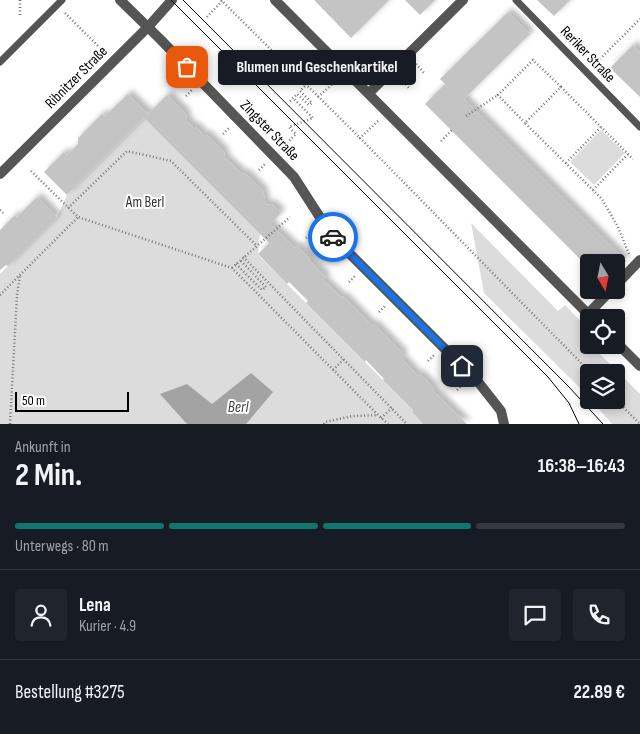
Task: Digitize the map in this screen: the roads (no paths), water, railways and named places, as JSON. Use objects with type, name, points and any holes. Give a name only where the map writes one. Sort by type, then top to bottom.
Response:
[{"type":"street","name":"Zingster Straße","points":[[120,0],[294,177],[332,236],[479,383],[500,411],[504,424]]},
{"type":"street","name":"Ribnitzer Straße","points":[[0,174],[148,27],[172,0]]},
{"type":"street","points":[[275,0],[583,309]]},
{"type":"street","points":[[369,93],[463,0]]},
{"type":"street","points":[[625,276],[639,261]]},
{"type":"street","points":[[596,309],[604,299]]},
{"type":"street","points":[[625,351],[640,366]]},
{"type":"lane","name":"Reriker Straße","points":[[516,0],[640,127]]},
{"type":"lane","points":[[0,62],[59,2]]},
{"type":"water","name":"Berl","points":[[251,373],[273,392],[246,424],[187,424],[160,394],[187,384],[212,404]]},
{"type":"tram line","points":[[171,0],[548,377],[569,403],[579,424]]},
{"type":"tram line","points":[[183,0],[569,387],[603,424]]},
{"type":"place","name":"Blumen und Geschenkartikel","points":[[187,67]]},
{"type":"park label","name":"Am Berl","points":[[145,202]]}]
